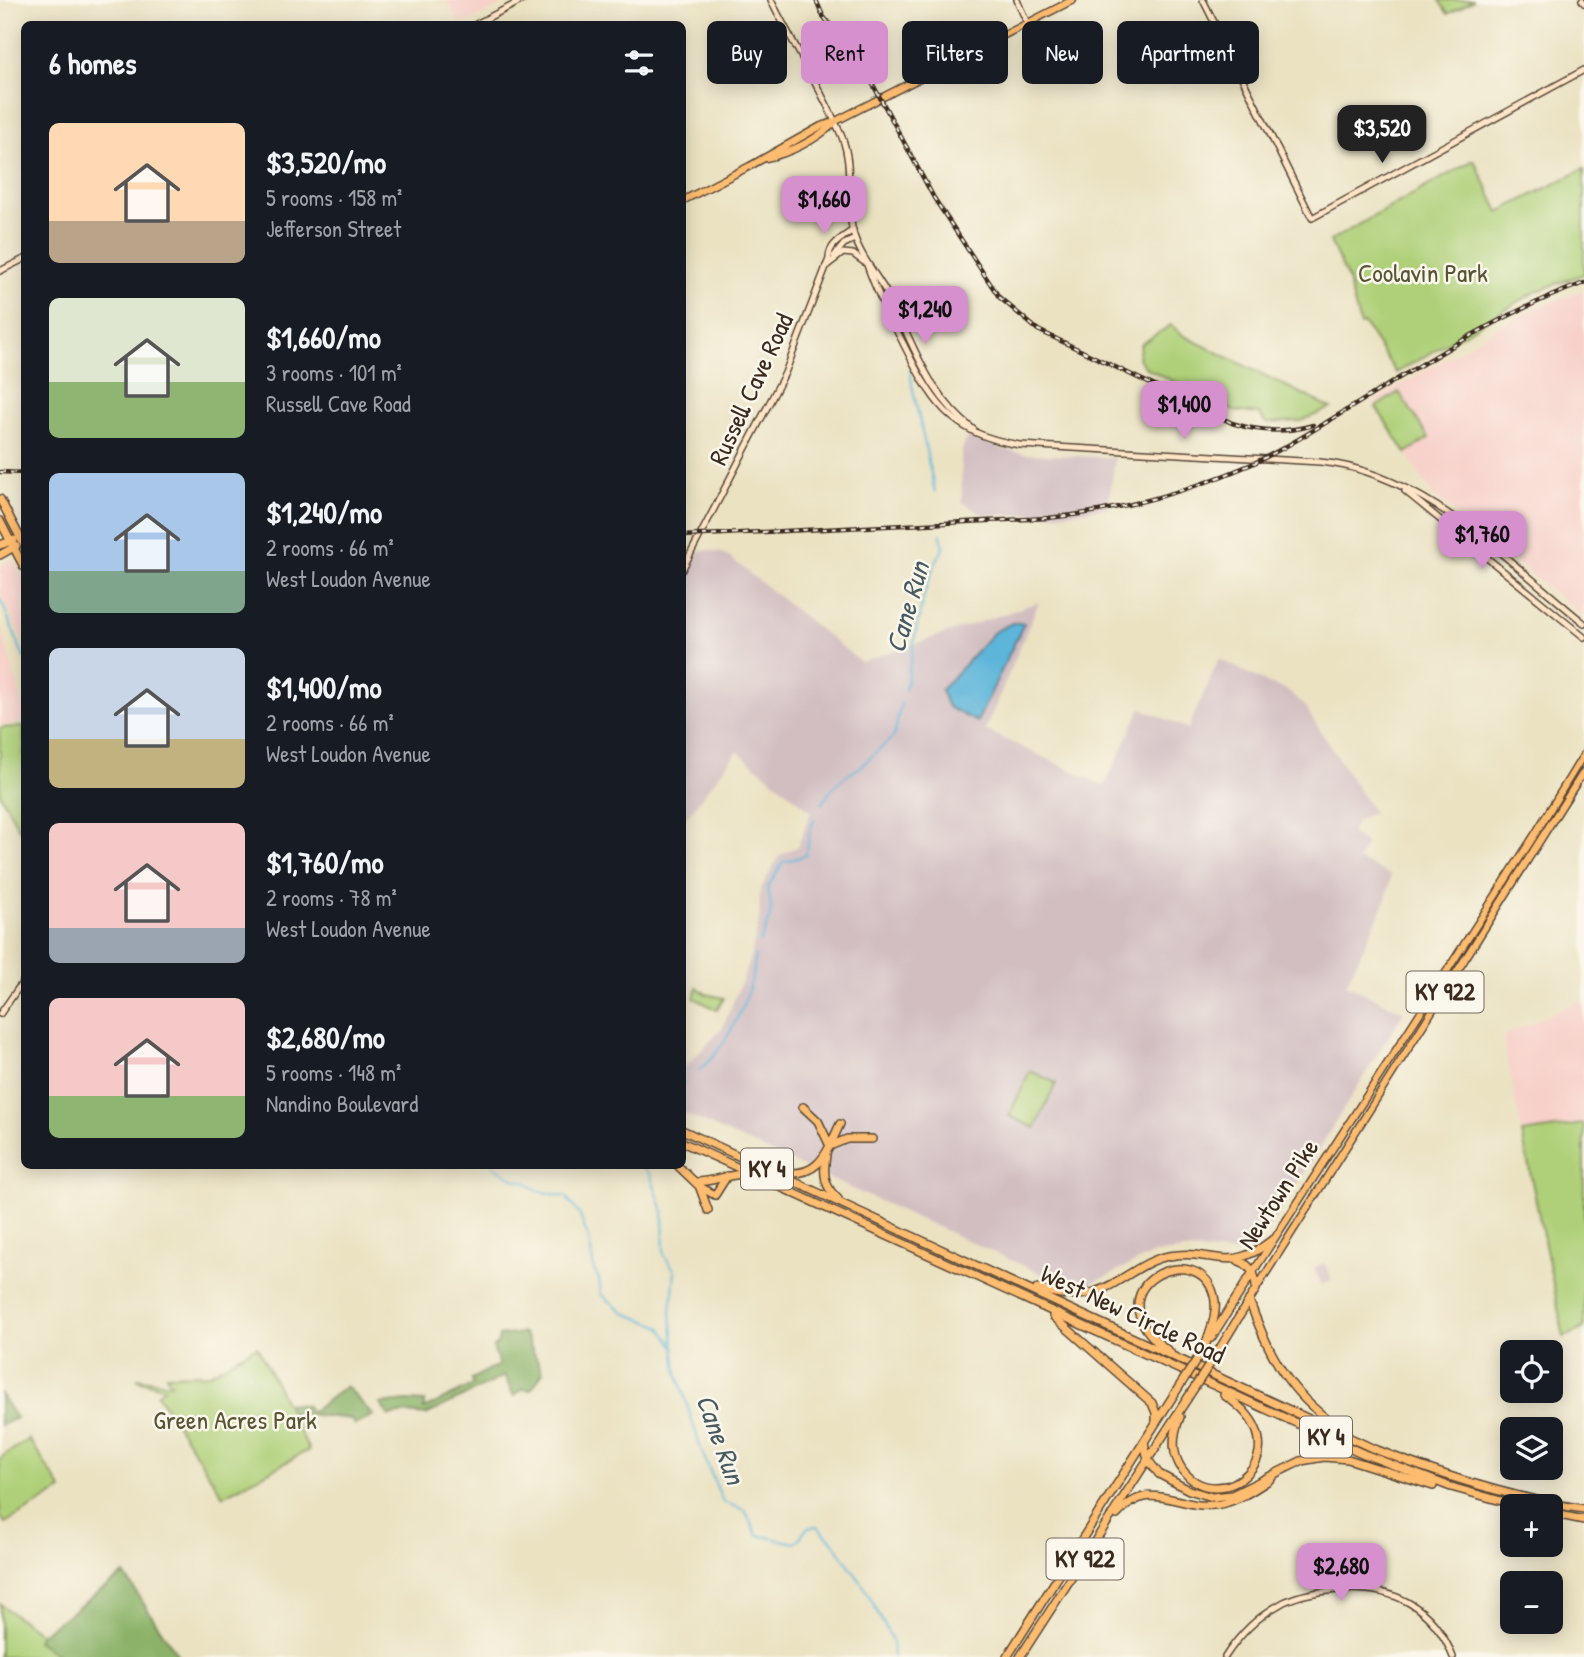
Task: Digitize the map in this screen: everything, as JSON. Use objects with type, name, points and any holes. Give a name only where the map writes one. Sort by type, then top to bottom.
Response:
[{"type":"highway","points":[[0,499],[21,536]]},
{"type":"highway","points":[[0,521],[21,561]]},
{"type":"highway","points":[[0,545],[21,542]]},
{"type":"highway","points":[[0,555],[12,544]]},
{"type":"highway","points":[[803,1107],[818,1121],[830,1146]]},
{"type":"highway","points":[[840,1124],[826,1155],[824,1175],[834,1195],[850,1208]]},
{"type":"highway","name":"West New Circle Road","points":[[686,1132],[1372,1448],[1501,1492],[1581,1508]]},
{"type":"highway","points":[[830,1146],[847,1139],[872,1139]]},
{"type":"highway","name":"West New Circle Road","points":[[686,1144],[1364,1454],[1451,1487],[1500,1501]]},
{"type":"highway","points":[[771,1171],[803,1174],[826,1155]]},
{"type":"highway","points":[[681,1169],[698,1185],[715,1195],[727,1175]]},
{"type":"highway","points":[[811,1170],[824,1175]]},
{"type":"highway","points":[[698,1185],[727,1175],[754,1174]]},
{"type":"highway","points":[[698,1185],[708,1210]]},
{"type":"highway","points":[[1026,1287],[1064,1295],[1089,1294],[1161,1257],[1177,1255],[1233,1259],[1251,1256],[1272,1241]]},
{"type":"highway","points":[[1233,1259],[1245,1263],[1252,1272],[1256,1289]]},
{"type":"highway","points":[[1184,1362],[1152,1337],[1140,1318],[1140,1293],[1157,1274],[1175,1268],[1184,1269],[1200,1276],[1211,1289],[1215,1312],[1205,1348]]},
{"type":"highway","name":"Newtown Pike","points":[[1007,1657],[1252,1272]]},
{"type":"highway","name":"Newtown Pike","points":[[1020,1657],[1256,1289]]},
{"type":"highway","points":[[1250,1300],[1259,1326],[1295,1391],[1317,1412],[1372,1448]]},
{"type":"highway","points":[[1047,1311],[1152,1403],[1156,1423]]},
{"type":"highway","points":[[1187,1399],[1177,1424],[1174,1442],[1180,1467],[1196,1481],[1210,1486],[1225,1486],[1245,1477],[1258,1454],[1260,1441],[1257,1428],[1239,1405],[1203,1381]]},
{"type":"highway","points":[[1144,1442],[1148,1461],[1159,1474],[1212,1497],[1232,1494],[1268,1475],[1313,1458],[1337,1458],[1437,1487],[1451,1487]]},
{"type":"highway","points":[[1096,1541],[1124,1507],[1140,1497],[1151,1495],[1216,1505],[1243,1496],[1275,1474]]},
{"type":"highway","points":[[1563,1516],[1584,1520]]},
{"type":"main road","points":[[482,21],[523,0]]},
{"type":"main road","points":[[771,0],[842,137],[849,163],[855,239],[882,304],[930,394],[951,417],[969,430],[1020,445],[1335,463],[1364,470],[1435,505],[1584,623]]},
{"type":"main road","points":[[1017,0],[1026,21]]},
{"type":"main road","points":[[1031,21],[1073,0]]},
{"type":"main road","points":[[1203,0],[1311,218],[1584,71]]},
{"type":"main road","points":[[686,199],[764,159],[777,156],[825,132],[834,122],[1022,26]]},
{"type":"main road","name":"Russell Cave Road","points":[[686,562],[785,373],[828,263],[828,255],[835,243],[853,230]]},
{"type":"main road","points":[[828,263],[844,244],[855,239]]},
{"type":"main road","points":[[828,263],[843,253],[853,254],[867,264]]},
{"type":"main road","points":[[0,271],[21,260]]},
{"type":"main road","points":[[1397,485],[1584,637]]},
{"type":"main road","name":"Newtown Pike","points":[[1252,1272],[1584,754]]},
{"type":"main road","name":"Newtown Pike","points":[[1256,1289],[1584,771]]},
{"type":"main road","points":[[1468,937],[1476,943]]},
{"type":"main road","points":[[1440,981],[1448,986]]},
{"type":"main road","points":[[0,1014],[21,985]]},
{"type":"main road","points":[[1225,1657],[1251,1625],[1284,1603],[1317,1592],[1362,1589],[1388,1593],[1418,1608],[1441,1630],[1453,1657]]},
{"type":"shaded area","points":[[447,0],[511,0],[470,21],[458,21]]},
{"type":"shaded area","points":[[1584,290],[1584,617],[1432,494],[1373,401],[1524,313]]},
{"type":"shaded area","points":[[968,435],[998,448],[1026,454],[1115,458],[1108,507],[1061,514],[983,515],[962,502],[961,453]]},
{"type":"shaded area","points":[[697,551],[722,553],[733,560],[861,662],[1039,602],[985,730],[1105,786],[1141,708],[1188,729],[1219,659],[1285,689],[1303,704],[1373,812],[1356,821],[1352,831],[1353,836],[1366,843],[1358,860],[1391,875],[1386,900],[1346,984],[1404,1012],[1275,1219],[1242,1253],[1184,1250],[1153,1254],[1078,1290],[686,1114],[686,1066],[722,1029],[748,966],[759,922],[760,890],[779,856],[798,846],[811,811],[737,751],[686,818],[686,572]]},
{"type":"shaded area","points":[[14,561],[21,574],[21,638],[0,593],[0,565]]},
{"type":"shaded area","points":[[0,621],[21,699],[21,722],[0,725]]},
{"type":"shaded area","points":[[1581,1000],[1584,1006],[1584,1124],[1522,1133],[1503,1040],[1506,1035]]},
{"type":"shaded area","points":[[1324,1263],[1332,1280],[1322,1285],[1314,1268]]},
{"type":"green space","points":[[1439,0],[1474,0],[1448,14]]},
{"type":"green space","name":"Coolavin Park","points":[[1474,160],[1499,212],[1584,169],[1584,274],[1537,291],[1396,373],[1364,324],[1360,325],[1347,277],[1330,241]]},
{"type":"green space","points":[[1171,325],[1184,336],[1331,408],[1301,421],[1266,423],[1259,414],[1234,411],[1146,368],[1138,358],[1141,344]]},
{"type":"green space","points":[[1399,392],[1429,438],[1406,453],[1376,407]]},
{"type":"green space","points":[[21,726],[21,830],[0,794],[0,728]]},
{"type":"green space","points":[[697,987],[706,994],[724,998],[717,1010],[694,998]]},
{"type":"green space","points":[[1030,1071],[1056,1083],[1035,1128],[1009,1116]]},
{"type":"green space","points":[[1584,1124],[1584,1328],[1564,1337],[1522,1133]]},
{"type":"green space","points":[[524,1333],[543,1372],[531,1390],[522,1389],[514,1396],[504,1376],[426,1415],[406,1413],[389,1416],[380,1404],[425,1402],[424,1409],[473,1385],[471,1379],[499,1365],[493,1347],[498,1343],[499,1336]]},
{"type":"green space","name":"Green Acres Park","points":[[257,1346],[309,1450],[223,1496],[157,1394],[165,1388],[138,1378],[171,1384],[166,1375],[209,1374]]},
{"type":"green space","points":[[346,1386],[373,1415],[355,1425],[351,1419],[290,1412],[286,1403],[307,1406],[308,1410],[313,1411]]},
{"type":"green space","points":[[0,1394],[16,1418],[0,1426]]},
{"type":"green space","points":[[29,1439],[62,1490],[5,1523],[0,1516],[0,1458]]},
{"type":"green space","points":[[124,1574],[179,1657],[60,1657],[37,1640],[41,1634]]},
{"type":"green space","points":[[0,1604],[41,1634],[37,1641],[60,1657],[0,1657]]},
{"type":"water","points":[[1012,623],[1024,623],[977,722],[948,707],[941,690],[994,632]]},
{"type":"waterway","name":"Cane Run","points":[[910,365],[935,492]]},
{"type":"waterway","name":"Cane Run","points":[[905,691],[923,599],[943,549],[941,534]]},
{"type":"waterway","points":[[0,598],[21,650]]},
{"type":"waterway","name":"Cane Run","points":[[822,804],[843,778],[859,768],[894,736],[901,703]]},
{"type":"waterway","name":"Cane Run","points":[[760,942],[771,910],[767,889],[783,862],[806,855],[810,830],[815,819]]},
{"type":"waterway","name":"Cane Run","points":[[699,1070],[720,1048],[738,1018],[750,985],[755,955]]},
{"type":"waterway","points":[[498,1169],[516,1180],[526,1182],[536,1190],[566,1197],[579,1214],[589,1239],[601,1294],[624,1313],[660,1326],[673,1345]]},
{"type":"waterway","name":"Cane Run","points":[[645,1169],[651,1176],[663,1211],[664,1255],[675,1271],[671,1313],[677,1373],[702,1452],[723,1502],[745,1510],[757,1535],[795,1543],[805,1530],[817,1526],[834,1543],[865,1588],[892,1640],[893,1657]]},
{"type":"railway","points":[[816,0],[823,16],[863,66],[934,198],[999,297],[1038,330],[1232,423],[1273,430],[1313,425]]},
{"type":"railway","points":[[686,536],[1048,518],[1101,511],[1152,499],[1203,483],[1264,458],[1491,325],[1521,309],[1584,283]]},
{"type":"railway","points":[[0,472],[21,473]]}]
